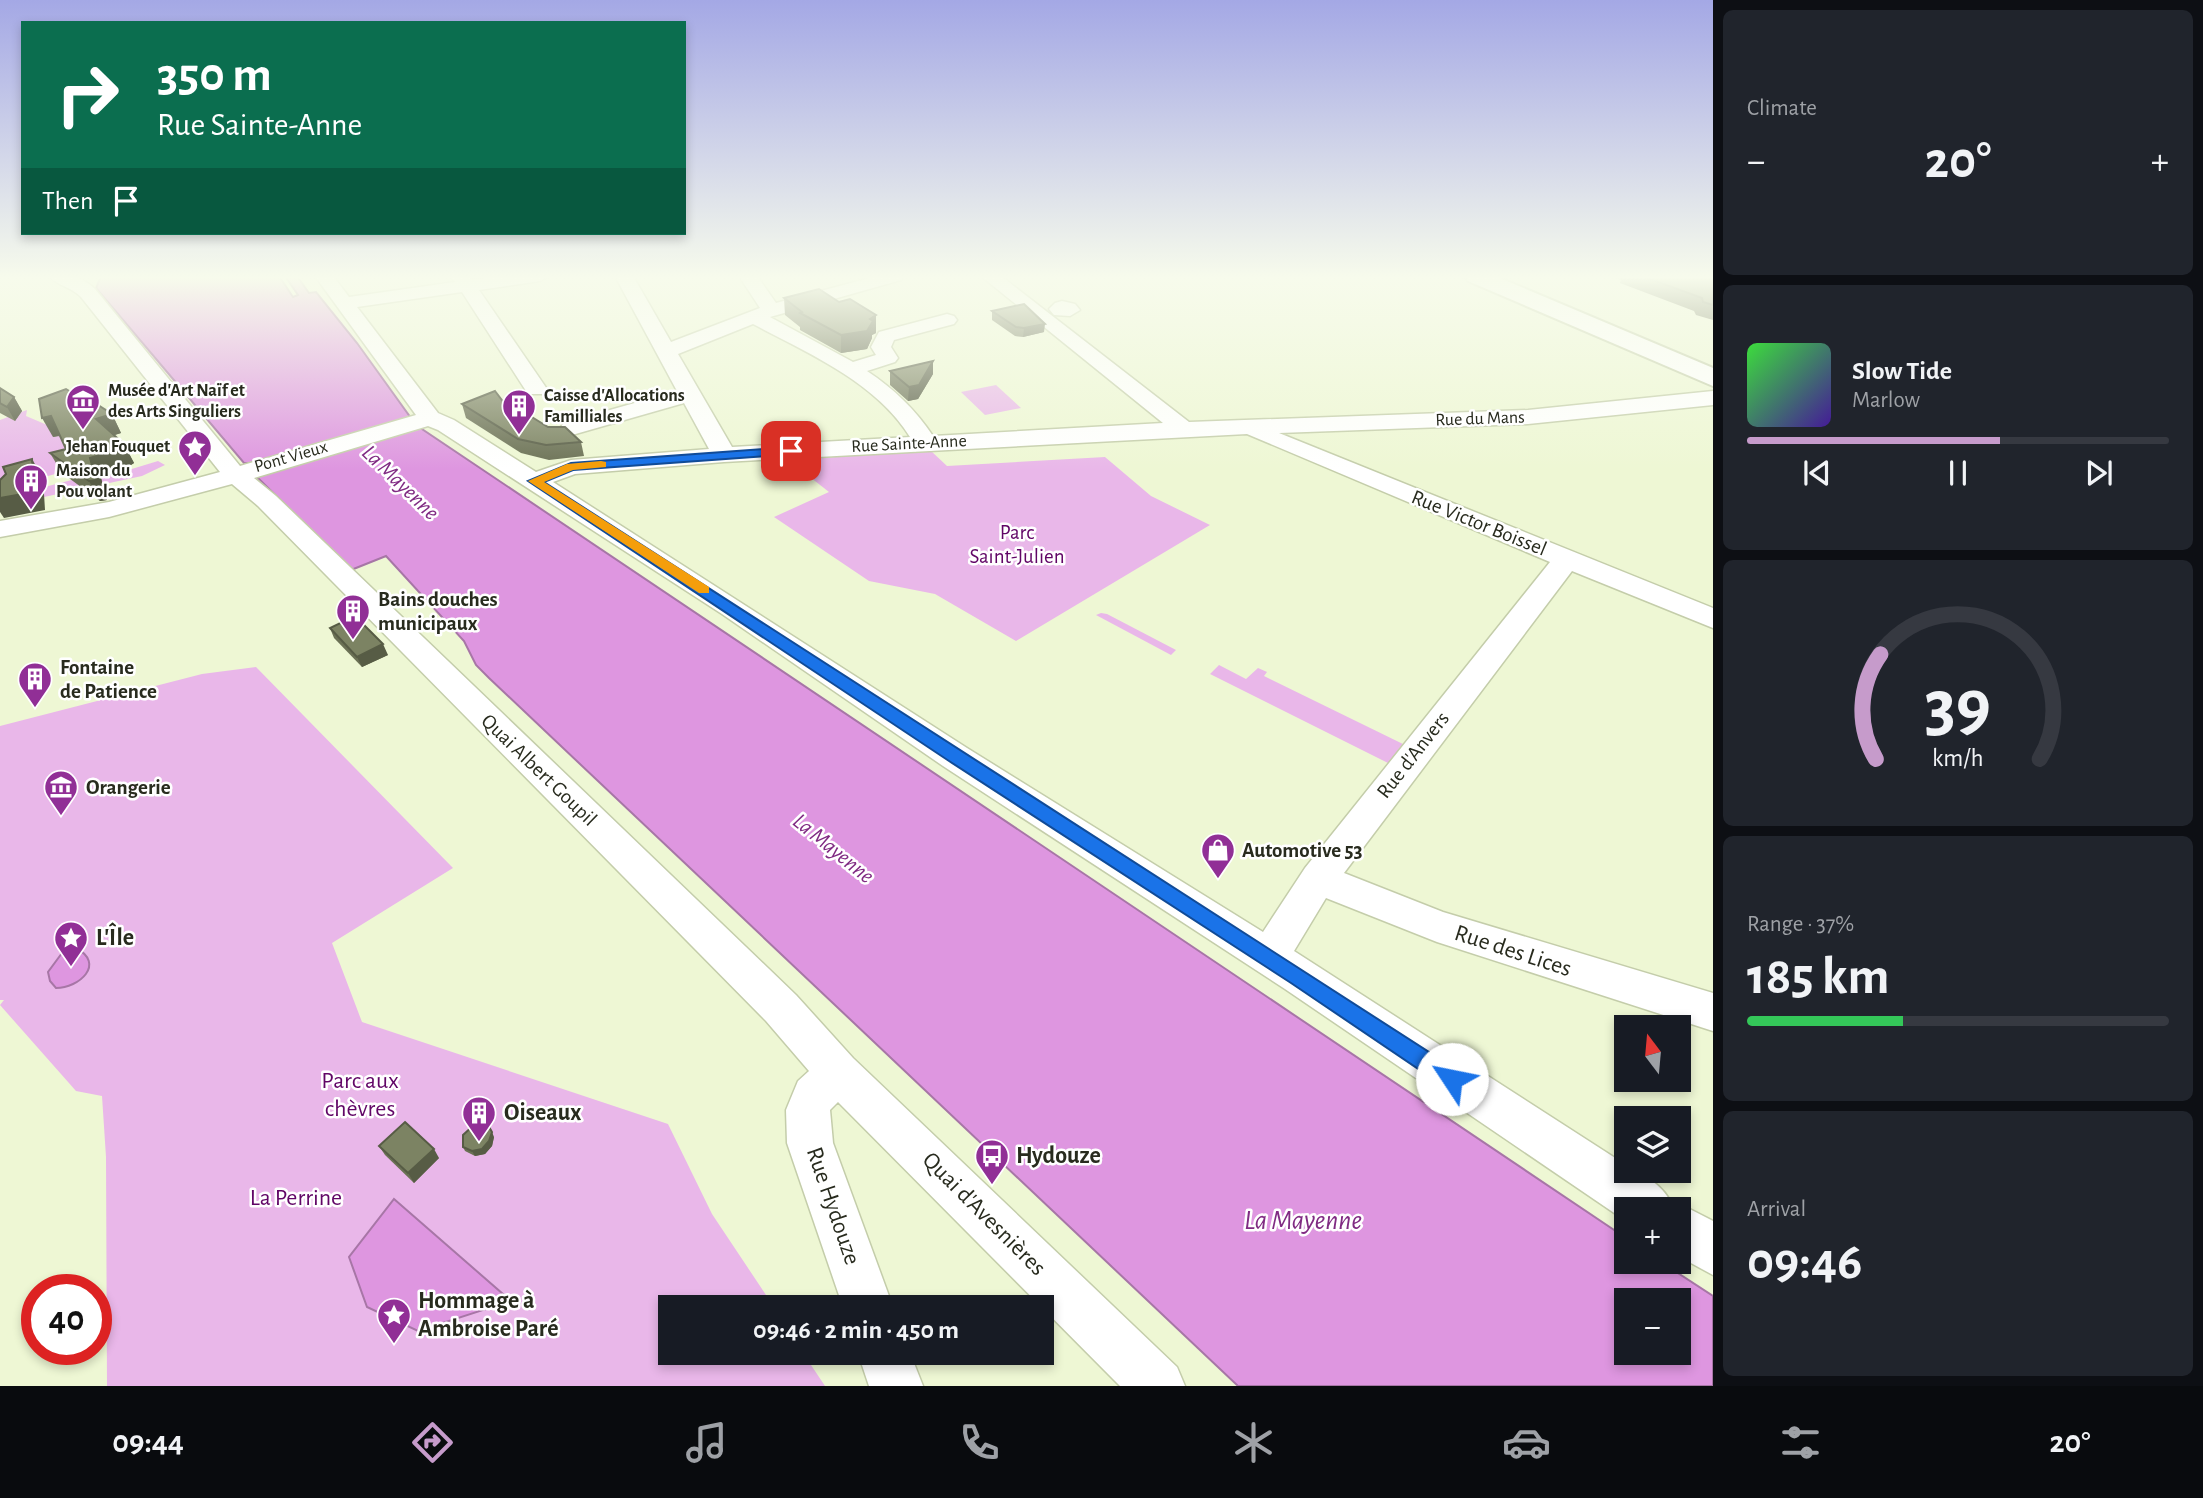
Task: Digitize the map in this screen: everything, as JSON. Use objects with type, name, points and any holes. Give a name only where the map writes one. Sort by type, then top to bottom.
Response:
[{"type":"main road","points":[[1613,341],[1713,384]]},
{"type":"main road","points":[[1627,341],[1713,378]]},
{"type":"street","name":"Quai Albert Goupil","points":[[125,341],[226,465],[267,501],[781,1008],[838,1072]]},
{"type":"street","points":[[372,341],[430,418],[446,425],[534,481],[1632,1197]]},
{"type":"street","points":[[504,341],[536,388]]},
{"type":"street","points":[[661,341],[724,455]]},
{"type":"street","points":[[667,351],[693,341]]},
{"type":"street","points":[[803,341],[880,389],[920,431],[925,443]]},
{"type":"street","points":[[849,370],[888,358],[881,347],[884,341]]},
{"type":"street","points":[[1083,341],[1184,429]]},
{"type":"street","points":[[572,428],[689,395]]},
{"type":"street","name":"Rue du Mans","points":[[1245,427],[1528,417],[1713,398]]},
{"type":"street","name":"Pont Vieux","points":[[0,529],[62,520],[226,465],[430,418]]},
{"type":"street","name":"Rue Sainte-Anne","points":[[534,481],[571,467],[724,455],[1245,427]]},
{"type":"street","name":"Rue Victor Boissel","points":[[1245,427],[1713,619]]},
{"type":"street","name":"Rue d'Anvers","points":[[1266,956],[1275,947],[1318,879],[1566,558]]},
{"type":"street","name":"Rue des Lices","points":[[1318,879],[1437,926],[1713,1012]]},
{"type":"street","name":"Rue Hydouze","points":[[838,1072],[814,1096],[808,1110],[810,1143],[864,1295]]},
{"type":"street","name":"Quai d'Avesnières","points":[[838,1072],[1158,1386]]},
{"type":"street","points":[[1691,1236],[1713,1250]]},
{"type":"street","points":[[888,1365],[896,1386]]},
{"type":"green space","points":[[996,385],[1021,408],[985,415],[961,392]]},
{"type":"green space","points":[[27,410],[26,416],[59,430],[53,437],[61,435],[77,468],[19,484],[0,486],[0,420]]},
{"type":"green space","name":"Parc Saint-Julien","points":[[930,450],[947,466],[1105,457],[1151,496],[1210,525],[1016,641],[935,594],[869,581],[774,517],[829,492],[801,470],[809,459]]},
{"type":"green space","points":[[158,461],[165,465],[142,476],[44,497],[29,491],[95,474],[112,475]]},
{"type":"green space","points":[[1101,613],[1176,650],[1171,655],[1096,615]]},
{"type":"green space","points":[[1219,665],[1246,679],[1258,668],[1267,672],[1264,676],[1405,745],[1390,764],[1210,674]]},
{"type":"green space","name":"La Perrine","points":[[256,667],[453,868],[332,943],[362,1022],[668,1124],[712,1214],[766,1295],[658,1295],[658,1365],[811,1365],[825,1386],[107,1386],[107,1365],[112,1365],[112,1274],[107,1274],[106,1157],[102,1096],[76,1091],[0,1005],[4,1000],[0,1000],[0,726],[202,674]]},
{"type":"water","name":"La Mayenne","points":[[141,341],[355,341],[416,425],[1614,1230],[1614,1274],[1679,1274],[1713,1296],[1713,1386],[1238,1386],[489,678],[476,665],[464,641],[386,556],[351,570],[256,476],[253,463],[244,463]]},
{"type":"water","points":[[76,948],[85,954],[89,961],[86,974],[73,984],[56,988],[50,981],[48,972],[62,953]]},
{"type":"water","points":[[394,1199],[511,1301],[418,1331],[367,1307],[349,1257]]},
{"type":"building","points":[[933,361],[919,385],[909,387],[890,371]]},
{"type":"building","points":[[0,388],[14,397],[7,407],[0,403]]},
{"type":"building","points":[[66,389],[79,397],[84,396],[112,414],[96,419],[124,444],[90,458],[96,480],[89,481],[50,453],[66,449],[51,416],[42,418],[39,399]]},
{"type":"building","points":[[495,391],[508,408],[514,406],[548,427],[565,427],[581,442],[546,445],[518,439],[462,404]]},
{"type":"building","points":[[32,459],[34,492],[0,498],[0,480],[6,474],[3,467]]},
{"type":"building","points":[[355,616],[383,644],[357,657],[330,628]]},
{"type":"building","points":[[405,1122],[434,1149],[408,1173],[379,1146]]},
{"type":"building","name":"Oiseaux","points":[[475,1124],[488,1125],[492,1132],[482,1149],[472,1151],[463,1147],[463,1135]]},
{"type":"slow traffic","points":[[601,465],[571,467],[534,481],[704,590]]},
{"type":"place","name":"Musée d'Art Naïf et des Arts Singuliers","points":[[83,431]]},
{"type":"place","name":"Caisse d'Allocations Familliales","points":[[519,436]]},
{"type":"place","name":"Jehan Fouquet","points":[[195,477]]},
{"type":"place","name":"Maison du Pou volant","points":[[31,511]]},
{"type":"place","name":"Bains douches municipaux","points":[[353,641]]},
{"type":"place","name":"Fontaine de Patience","points":[[35,709]]},
{"type":"place","name":"Orangerie","points":[[61,817]]},
{"type":"place","name":"Automotive 53","points":[[1218,880]]},
{"type":"place","name":"L'Île","points":[[71,968]]},
{"type":"place","name":"Oiseaux","points":[[479,1143]]},
{"type":"place","name":"Hydouze","points":[[992,1186]]},
{"type":"place","name":"Hommage à Ambroise Paré","points":[[394,1345]]},
{"type":"route","points":[[791,451],[571,467],[534,481],[732,608],[955,757],[1298,976],[1452,1079]]},
{"type":"park label","name":"Parc aux chèvres","points":[[360,1095]]}]
